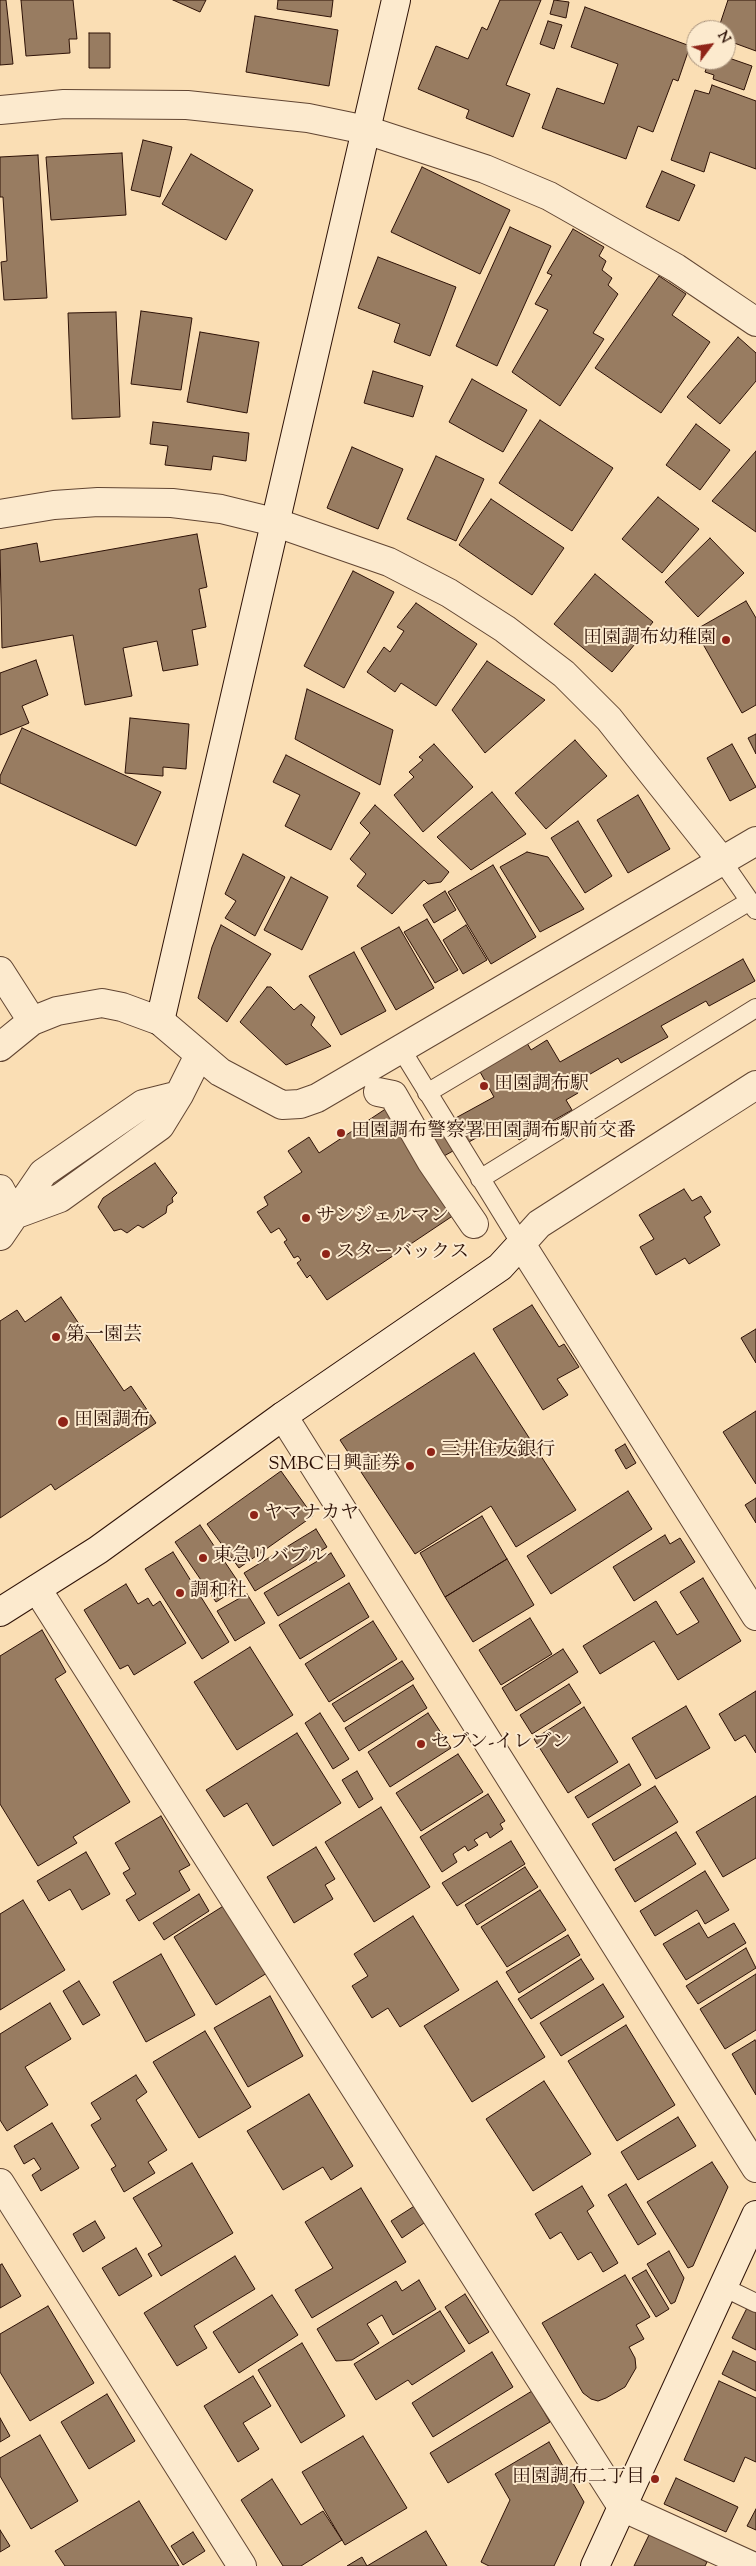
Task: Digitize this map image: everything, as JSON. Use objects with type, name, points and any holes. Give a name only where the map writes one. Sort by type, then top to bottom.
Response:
[{"type":"street","points":[[160,1021],[396,0]]},
{"type":"street","points":[[0,110],[64,104],[187,105],[308,118],[366,130],[485,169],[550,196],[676,268],[739,308],[756,322]]},
{"type":"street","points":[[0,514],[54,505],[98,502],[172,504],[220,509],[274,522],[389,562],[440,588],[505,629],[564,674],[615,726],[722,861]]},
{"type":"street","points":[[0,1047],[32,1021],[58,1010],[102,1003],[129,1008],[160,1021],[220,1072],[282,1105],[300,1104],[317,1098],[401,1050],[756,841]]},
{"type":"street","points":[[0,971],[32,1021]]},
{"type":"street","points":[[7,1226],[43,1174],[143,1104],[179,1095],[198,1055]]},
{"type":"street","points":[[1,1600],[37,1589],[98,1550],[284,1416],[500,1267],[539,1224],[756,1085]]},
{"type":"street","points":[[378,1092],[393,1095],[431,1161],[474,1224]]},
{"type":"street","points":[[0,1189],[7,1226]]},
{"type":"street","points":[[521,1244],[756,1616]]},
{"type":"street","points":[[284,1416],[756,2168]]},
{"type":"street","points":[[37,1589],[622,2507],[752,2566]]},
{"type":"street","points":[[0,2183],[242,2566]]},
{"type":"street","points":[[595,2566],[756,2215]]},
{"type":"lane","points":[[427,1093],[753,906],[722,861]]},
{"type":"lane","points":[[480,1179],[756,1008]]},
{"type":"lane","points":[[401,1050],[521,1244]]},
{"type":"lane","points":[[723,2287],[756,2303]]},
{"type":"building","points":[[0,0],[6,0],[13,64],[0,65]]},
{"type":"building","points":[[21,0],[73,0],[77,39],[69,39],[70,53],[26,56]]},
{"type":"building","points":[[173,0],[206,0],[200,12]]},
{"type":"building","points":[[278,0],[333,0],[331,17],[277,9]]},
{"type":"building","points":[[500,0],[541,0],[506,85],[530,94],[513,137],[466,118],[469,110],[418,89],[436,46],[468,59],[482,27],[487,30]]},
{"type":"building","points":[[554,0],[569,2],[566,18],[550,14]]},
{"type":"building","points":[[728,0],[756,0],[756,51],[736,44],[736,20],[721,20]]},
{"type":"building","points":[[585,7],[686,45],[686,58],[678,81],[673,79],[653,132],[638,126],[626,159],[542,128],[557,88],[604,104],[618,64],[571,47]]},
{"type":"building","points":[[255,16],[338,30],[329,86],[246,72]]},
{"type":"building","points":[[548,21],[562,25],[554,49],[540,44]]},
{"type":"building","points":[[89,33],[110,33],[110,68],[89,68]]},
{"type":"building","points":[[736,60],[752,66],[744,90],[713,79],[714,75],[705,72],[706,70],[736,70]]},
{"type":"building","points":[[712,85],[756,101],[756,169],[710,152],[704,172],[671,160],[695,90],[709,94]]},
{"type":"building","points":[[143,140],[172,147],[160,197],[131,190]]},
{"type":"building","points":[[122,153],[126,215],[51,220],[46,157]]},
{"type":"building","points":[[191,154],[253,190],[226,240],[162,204]]},
{"type":"building","points":[[38,155],[47,298],[4,300],[1,262],[7,261],[3,197],[0,197],[0,157]]},
{"type":"building","points":[[422,167],[510,210],[480,274],[391,232]]},
{"type":"building","points":[[662,171],[695,185],[679,221],[646,207]]},
{"type":"building","points":[[510,227],[551,246],[497,366],[456,346]]},
{"type":"building","points":[[573,229],[604,247],[599,256],[606,261],[602,270],[612,278],[608,285],[618,294],[593,333],[604,339],[560,406],[512,372],[548,310],[535,304],[552,275],[547,273]]},
{"type":"building","points":[[378,257],[456,287],[430,356],[394,342],[400,324],[358,308]]},
{"type":"building","points":[[659,276],[686,294],[672,315],[710,342],[661,413],[595,368]]},
{"type":"building","points":[[141,311],[192,318],[181,390],[131,384]]},
{"type":"building","points":[[116,312],[120,417],[72,419],[68,313]]},
{"type":"building","points":[[200,332],[259,342],[247,413],[187,402]]},
{"type":"building","points":[[738,337],[756,353],[756,381],[720,424],[687,397]]},
{"type":"building","points":[[373,371],[423,386],[413,417],[364,403]]},
{"type":"building","points":[[472,379],[527,410],[503,452],[449,422]]},
{"type":"building","points":[[540,420],[613,468],[572,531],[499,483]]},
{"type":"building","points":[[153,422],[249,433],[246,461],[213,456],[211,470],[165,465],[168,446],[150,444]]},
{"type":"building","points":[[696,424],[730,450],[700,490],[666,465]]},
{"type":"building","points":[[352,447],[403,469],[378,529],[327,508]]},
{"type":"building","points":[[756,451],[756,532],[712,501]]},
{"type":"building","points":[[436,456],[484,479],[456,541],[407,519]]},
{"type":"building","points":[[658,497],[699,529],[662,573],[622,539]]},
{"type":"building","points":[[491,499],[564,548],[532,595],[459,545]]},
{"type":"building","points":[[197,534],[207,587],[199,589],[206,627],[192,630],[198,665],[163,671],[157,641],[123,648],[132,696],[85,705],[73,635],[2,648],[0,550],[37,543],[40,562]]},
{"type":"building","points":[[710,538],[744,573],[698,617],[665,582]]},
{"type":"building","points":[[353,571],[394,592],[344,688],[304,666]]},
{"type":"building","points":[[595,574],[653,622],[612,672],[554,624]]},
{"type":"building","points":[[746,601],[756,618],[756,705],[742,713],[695,630]]},
{"type":"building","points":[[416,603],[477,644],[436,706],[401,683],[395,692],[367,672],[384,647],[390,652],[404,631],[397,627]]},
{"type":"building","points":[[36,660],[48,695],[22,706],[29,723],[0,735],[0,673]]},
{"type":"building","points":[[487,661],[545,700],[485,753],[452,710]]},
{"type":"building","points":[[307,689],[393,730],[380,785],[295,739]]},
{"type":"building","points":[[130,718],[189,724],[186,769],[163,767],[163,776],[125,773]]},
{"type":"building","points":[[22,728],[161,792],[136,846],[0,783],[0,776]]},
{"type":"building","points":[[756,734],[756,754],[748,738]]},
{"type":"building","points":[[575,740],[607,776],[546,829],[515,793]]},
{"type":"building","points":[[434,744],[473,787],[423,832],[394,795],[414,777],[409,772],[423,760],[419,757]]},
{"type":"building","points":[[732,744],[756,787],[730,801],[707,758]]},
{"type":"building","points":[[286,755],[360,793],[331,850],[285,826],[300,795],[273,782]]},
{"type":"building","points":[[492,792],[526,834],[471,870],[437,837]]},
{"type":"building","points":[[638,795],[670,849],[628,873],[597,820]]},
{"type":"building","points":[[375,805],[449,872],[441,882],[428,884],[424,880],[392,914],[357,886],[366,874],[350,859],[370,833],[360,823]]},
{"type":"building","points":[[578,821],[612,876],[585,893],[551,838]]},
{"type":"building","points":[[527,852],[548,857],[584,909],[540,932],[500,867]]},
{"type":"building","points":[[243,854],[285,877],[255,936],[225,918],[236,901],[225,894]]},
{"type":"building","points":[[493,865],[536,937],[491,964],[448,892]]},
{"type":"building","points":[[291,877],[328,897],[302,950],[264,930]]},
{"type":"building","points":[[445,891],[456,910],[434,923],[423,905]]},
{"type":"building","points":[[427,919],[458,970],[435,983],[404,932]]},
{"type":"building","points":[[221,925],[271,954],[227,1022],[198,998],[212,947]]},
{"type":"building","points":[[466,925],[487,960],[463,974],[443,940]]},
{"type":"building","points":[[399,927],[434,988],[396,1010],[361,948]]},
{"type":"building","points":[[354,952],[386,1011],[341,1035],[309,976]]},
{"type":"building","points":[[743,959],[755,981],[709,1006],[706,1001],[661,1026],[668,1037],[621,1063],[618,1058],[573,1084],[578,1093],[566,1100],[572,1110],[519,1140],[508,1120],[444,1156],[430,1132],[494,1097],[479,1070],[527,1043],[531,1050],[547,1040],[560,1062]]},
{"type":"building","points":[[267,987],[271,987],[294,1010],[301,1004],[315,1017],[311,1025],[331,1046],[286,1065],[240,1022]]},
{"type":"building","points":[[387,1108],[457,1213],[327,1300],[310,1275],[307,1278],[297,1263],[301,1260],[298,1256],[294,1258],[284,1242],[287,1240],[279,1228],[271,1233],[257,1212],[268,1205],[264,1197],[302,1172],[288,1151],[309,1137],[319,1153]]},
{"type":"building","points":[[155,1163],[177,1193],[172,1198],[173,1202],[167,1206],[166,1213],[143,1228],[138,1225],[127,1233],[121,1229],[114,1231],[98,1207],[103,1198]]},
{"type":"building","points":[[684,1189],[692,1201],[701,1196],[711,1212],[704,1217],[720,1245],[689,1264],[685,1258],[656,1275],[640,1247],[654,1239],[639,1215]]},
{"type":"building","points":[[61,1297],[124,1391],[131,1386],[156,1423],[55,1490],[51,1484],[0,1518],[0,1321],[17,1310],[25,1322]]},
{"type":"building","points":[[532,1305],[559,1347],[564,1344],[579,1367],[557,1379],[568,1395],[543,1410],[493,1329]]},
{"type":"building","points":[[756,1329],[756,1363],[741,1338]]},
{"type":"building","points":[[474,1353],[576,1510],[516,1547],[491,1506],[415,1554],[340,1440]]},
{"type":"building","points":[[756,1411],[756,1484],[723,1432]]},
{"type":"building","points":[[625,1444],[636,1463],[626,1469],[615,1450]]},
{"type":"building","points":[[281,1471],[313,1516],[239,1568],[207,1524]]},
{"type":"building","points":[[628,1491],[652,1529],[551,1594],[527,1556]]},
{"type":"building","points":[[756,1498],[756,1523],[745,1505]]},
{"type":"building","points":[[482,1516],[507,1559],[445,1597],[420,1553]]},
{"type":"building","points":[[200,1525],[241,1586],[216,1602],[175,1542]]},
{"type":"building","points":[[316,1529],[327,1547],[255,1591],[244,1573]]},
{"type":"building","points":[[665,1535],[670,1544],[680,1538],[695,1562],[634,1601],[613,1567]]},
{"type":"building","points":[[173,1552],[229,1642],[202,1659],[145,1569]]},
{"type":"building","points":[[331,1553],[345,1576],[278,1616],[264,1593]]},
{"type":"building","points":[[507,1559],[534,1605],[473,1642],[445,1597]]},
{"type":"building","points":[[703,1578],[741,1641],[678,1680],[654,1641],[600,1674],[583,1646],[656,1601],[677,1635],[699,1622],[680,1592]]},
{"type":"building","points":[[349,1583],[369,1617],[300,1659],[279,1625]]},
{"type":"building","points":[[126,1584],[138,1604],[148,1598],[153,1606],[160,1601],[186,1643],[134,1675],[128,1665],[120,1669],[84,1610]]},
{"type":"building","points":[[247,1594],[265,1623],[235,1641],[217,1611]]},
{"type":"building","points":[[530,1618],[552,1654],[501,1685],[479,1650]]},
{"type":"building","points":[[373,1621],[397,1659],[329,1702],[305,1664]]},
{"type":"building","points":[[42,1630],[66,1672],[55,1679],[130,1802],[73,1837],[77,1843],[38,1866],[0,1804],[0,1656]]},
{"type":"building","points":[[250,1647],[293,1715],[237,1750],[194,1682]]},
{"type":"building","points":[[563,1649],[578,1672],[516,1711],[502,1688]]},
{"type":"building","points":[[402,1661],[414,1679],[344,1722],[332,1704]]},
{"type":"building","points":[[569,1684],[581,1703],[532,1734],[520,1715]]},
{"type":"building","points":[[413,1685],[427,1708],[359,1751],[345,1728]]},
{"type":"building","points":[[756,1691],[756,1753],[745,1735],[735,1741],[719,1714]]},
{"type":"building","points":[[686,1706],[710,1748],[656,1779],[632,1738]]},
{"type":"building","points":[[584,1707],[618,1762],[568,1793],[534,1739]]},
{"type":"building","points":[[320,1713],[349,1759],[333,1769],[305,1723]]},
{"type":"building","points":[[428,1713],[451,1748],[390,1787],[368,1752]]},
{"type":"building","points":[[297,1733],[341,1803],[273,1846],[247,1803],[224,1817],[206,1790]]},
{"type":"building","points":[[458,1754],[483,1792],[421,1831],[396,1793]]},
{"type":"building","points":[[629,1764],[641,1785],[588,1818],[575,1797]]},
{"type":"building","points":[[357,1771],[373,1799],[359,1808],[342,1780]]},
{"type":"building","points":[[655,1786],[678,1822],[614,1861],[592,1824]]},
{"type":"building","points":[[488,1794],[505,1821],[500,1824],[503,1829],[490,1838],[487,1832],[474,1840],[478,1845],[468,1851],[465,1846],[453,1854],[457,1862],[442,1872],[420,1837]]},
{"type":"building","points":[[756,1796],[756,1858],[723,1877],[696,1832]]},
{"type":"building","points":[[381,1807],[430,1887],[374,1922],[325,1842]]},
{"type":"building","points":[[161,1816],[190,1865],[179,1871],[190,1890],[139,1921],[126,1900],[136,1894],[123,1873],[130,1869],[115,1843]]},
{"type":"building","points":[[676,1832],[696,1864],[635,1902],[615,1869]]},
{"type":"building","points":[[511,1841],[525,1864],[457,1906],[442,1883]]},
{"type":"building","points":[[316,1847],[335,1879],[325,1885],[333,1899],[294,1923],[267,1877]]},
{"type":"building","points":[[86,1852],[110,1894],[82,1910],[70,1889],[49,1901],[37,1881]]},
{"type":"building","points":[[525,1867],[538,1887],[477,1925],[465,1905]]},
{"type":"building","points":[[705,1871],[729,1910],[705,1924],[697,1910],[655,1936],[640,1911]]},
{"type":"building","points":[[540,1890],[566,1930],[507,1967],[481,1927]]},
{"type":"building","points":[[199,1894],[209,1911],[164,1940],[153,1923]]},
{"type":"building","points":[[23,1900],[65,1970],[0,2010],[0,1914]]},
{"type":"building","points":[[225,1905],[267,1973],[216,2005],[174,1937]]},
{"type":"building","points":[[413,1916],[459,1990],[400,2027],[388,2008],[372,2018],[352,1986],[368,1976],[354,1954]]},
{"type":"building","points":[[699,1923],[708,1938],[734,1923],[746,1943],[686,1980],[663,1944]]},
{"type":"building","points":[[568,1935],[580,1955],[519,1993],[506,1972]]},
{"type":"building","points":[[746,1948],[756,1968],[698,2004],[686,1986]]},
{"type":"building","points":[[161,1954],[195,2015],[146,2042],[113,1982]]},
{"type":"building","points":[[581,1959],[594,1979],[531,2019],[518,1999]]},
{"type":"building","points":[[756,1974],[756,2030],[725,2049],[700,2009]]},
{"type":"building","points":[[79,1981],[100,2015],[83,2025],[63,1991]]},
{"type":"building","points":[[497,1981],[545,2057],[472,2102],[424,2026]]},
{"type":"building","points":[[603,1984],[624,2017],[561,2056],[540,2023]]},
{"type":"building","points":[[270,1996],[303,2056],[248,2087],[214,2028]]},
{"type":"building","points":[[50,2003],[71,2039],[25,2067],[48,2105],[7,2131],[0,2120],[0,2034]]},
{"type":"building","points":[[626,2025],[675,2105],[617,2141],[568,2061]]},
{"type":"building","points":[[205,2031],[251,2107],[199,2138],[153,2062]]},
{"type":"building","points":[[755,2040],[756,2042],[756,2095],[732,2054]]},
{"type":"building","points":[[136,2075],[147,2092],[136,2100],[167,2150],[148,2162],[155,2173],[124,2192],[111,2169],[116,2166],[91,2125],[101,2119],[91,2103]]},
{"type":"building","points":[[544,2081],[591,2154],[533,2191],[486,2119]]},
{"type":"building","points":[[309,2094],[353,2166],[331,2180],[323,2167],[283,2190],[247,2131]]},
{"type":"building","points":[[678,2117],[696,2146],[638,2180],[621,2152]]},
{"type":"building","points":[[52,2123],[79,2168],[41,2191],[32,2175],[41,2169],[34,2158],[24,2164],[14,2146]]},
{"type":"building","points":[[712,2162],[728,2187],[693,2266],[688,2268],[647,2202]]},
{"type":"building","points":[[192,2163],[233,2233],[161,2276],[148,2254],[162,2246],[133,2198]]},
{"type":"building","points":[[626,2184],[656,2234],[638,2245],[608,2195]]},
{"type":"building","points":[[582,2186],[594,2206],[587,2211],[618,2263],[603,2272],[591,2252],[578,2260],[561,2232],[550,2239],[535,2214]]},
{"type":"building","points":[[361,2188],[406,2262],[312,2318],[295,2290],[333,2268],[305,2222]]},
{"type":"building","points":[[416,2205],[427,2221],[402,2238],[391,2221]]},
{"type":"building","points":[[95,2221],[105,2238],[83,2252],[73,2234]]},
{"type":"building","points":[[136,2248],[152,2276],[119,2296],[102,2268]]},
{"type":"building","points":[[669,2251],[684,2278],[675,2302],[671,2304],[647,2264]]},
{"type":"building","points":[[235,2256],[255,2289],[194,2326],[207,2348],[177,2366],[144,2313]]},
{"type":"building","points":[[2,2264],[21,2296],[0,2308],[0,2265]]},
{"type":"building","points":[[646,2270],[669,2309],[656,2317],[632,2278]]},
{"type":"building","points":[[625,2275],[650,2317],[636,2325],[644,2339],[629,2347],[635,2358],[636,2368],[625,2387],[598,2401],[591,2399],[583,2393],[542,2323]]},
{"type":"building","points":[[419,2280],[436,2309],[393,2335],[382,2315],[367,2324],[379,2343],[352,2360],[336,2361],[317,2329],[396,2281],[402,2291]]},
{"type":"building","points":[[465,2294],[489,2332],[469,2344],[445,2307]]},
{"type":"building","points":[[272,2295],[298,2335],[239,2373],[213,2332]]},
{"type":"building","points":[[48,2306],[94,2383],[30,2421],[0,2372],[0,2334]]},
{"type":"building","points":[[747,2308],[756,2312],[756,2350],[732,2338]]},
{"type":"building","points":[[440,2311],[465,2351],[412,2385],[408,2380],[376,2400],[354,2364]]},
{"type":"building","points":[[302,2343],[345,2416],[301,2443],[258,2370]]},
{"type":"building","points":[[733,2351],[756,2362],[756,2391],[722,2374]]},
{"type":"building","points":[[492,2352],[513,2387],[433,2437],[412,2403]]},
{"type":"building","points":[[253,2376],[271,2406],[243,2423],[259,2449],[238,2462],[204,2406]]},
{"type":"building","points":[[719,2381],[756,2398],[756,2462],[745,2457],[734,2482],[684,2460]]},
{"type":"building","points":[[532,2391],[550,2422],[448,2483],[430,2453]]},
{"type":"building","points":[[107,2394],[135,2441],[89,2469],[61,2422]]},
{"type":"building","points":[[0,2418],[10,2436],[0,2442]]},
{"type":"building","points":[[40,2435],[78,2501],[31,2529],[0,2476],[0,2458]]},
{"type":"building","points":[[363,2436],[407,2508],[345,2545],[302,2472]]},
{"type":"building","points":[[549,2442],[584,2502],[554,2566],[489,2566],[481,2562],[510,2500],[495,2474]]},
{"type":"building","points":[[676,2478],[738,2507],[726,2532],[664,2504]]},
{"type":"building","points":[[272,2479],[301,2525],[323,2511],[342,2540],[301,2566],[283,2566],[241,2500]]},
{"type":"building","points":[[139,2501],[179,2566],[65,2566],[55,2551]]},
{"type":"building","points":[[756,2509],[756,2530],[747,2526]]},
{"type":"building","points":[[0,2530],[10,2546],[0,2552]]},
{"type":"building","points":[[426,2531],[447,2566],[367,2566]]},
{"type":"building","points":[[193,2532],[205,2551],[183,2565],[171,2546]]},
{"type":"building","points":[[650,2533],[707,2562],[705,2566],[634,2566]]},
{"type":"building","points":[[362,2557],[367,2566],[347,2566]]},
{"type":"place","name":"田園調布幼稚園","points":[[726,640]]},
{"type":"place","name":"田園調布駅","points":[[484,1086]]},
{"type":"place","name":"田園調布警察署田園調布駅前交番","points":[[341,1133]]},
{"type":"place","name":"サンジェルマン","points":[[306,1218]]},
{"type":"place","name":"スターバックス","points":[[326,1254]]},
{"type":"place","name":"第一園芸","points":[[56,1337]]},
{"type":"place","name":"田園調布","points":[[63,1422]]},
{"type":"place","name":"三井住友銀行","points":[[431,1452]]},
{"type":"place","name":"SMBC日興証券","points":[[410,1466]]},
{"type":"place","name":"ヤマナカヤ","points":[[254,1515]]},
{"type":"place","name":"東急リバブル","points":[[203,1558]]},
{"type":"place","name":"調和社","points":[[180,1593]]},
{"type":"place","name":"セブン-イレブン","points":[[421,1744]]},
{"type":"place","name":"田園調布二丁目","points":[[655,2479]]}]
